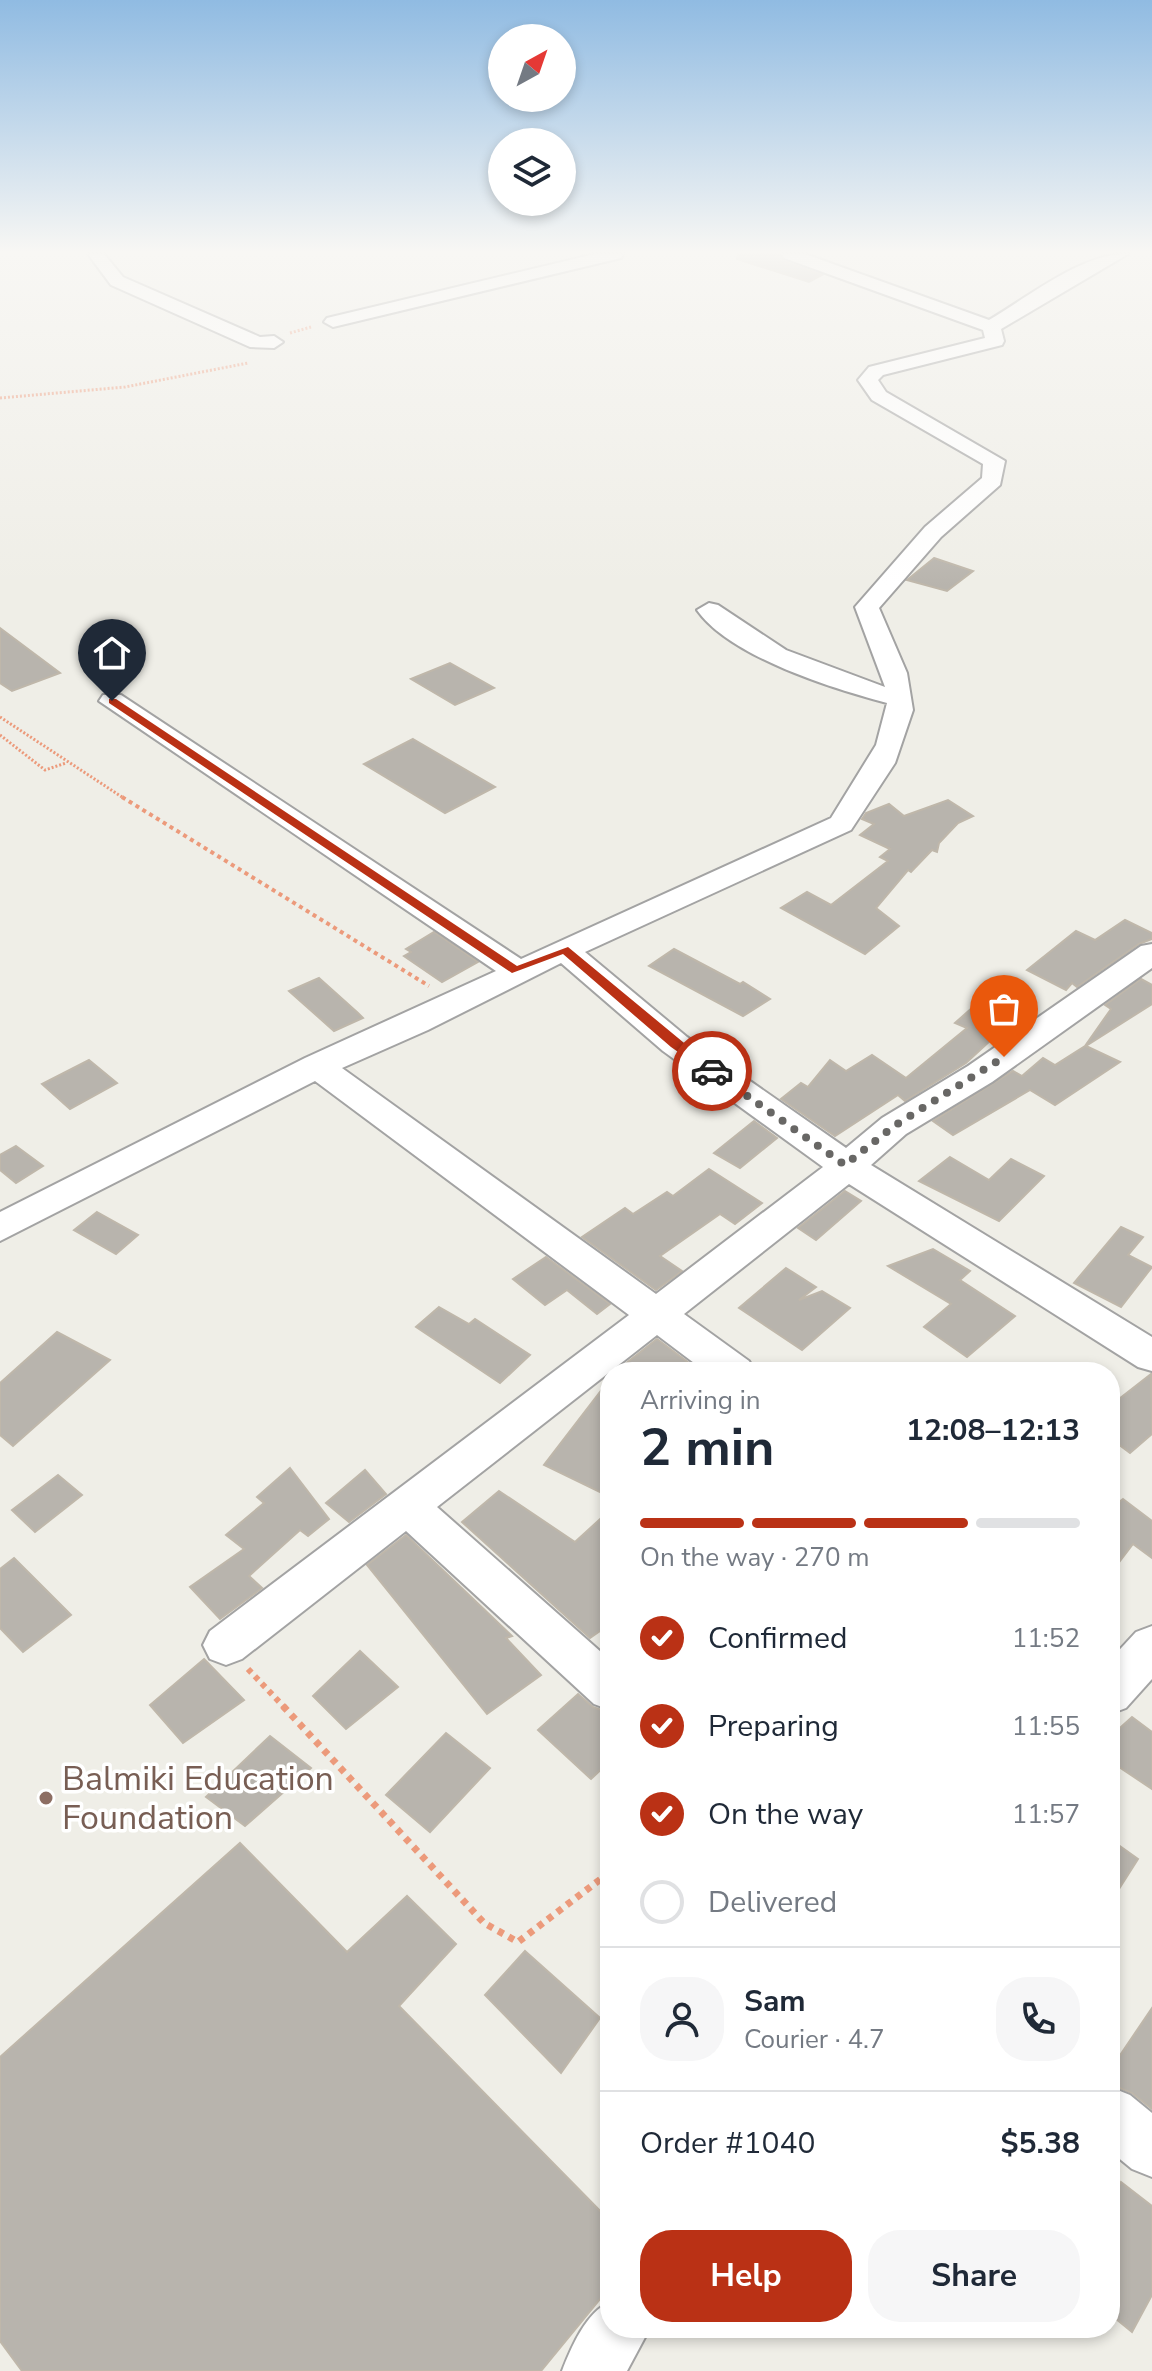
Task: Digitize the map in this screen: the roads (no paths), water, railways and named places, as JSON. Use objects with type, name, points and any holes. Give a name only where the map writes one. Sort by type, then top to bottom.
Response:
[{"type":"street","points":[[0,1228],[317,1066],[416,1023],[516,970],[841,824],[862,799],[886,754],[901,699],[892,666],[867,607],[933,532],[992,480],[994,461],[879,396],[868,380],[876,371],[901,365]]},
{"type":"street","points":[[709,610],[741,637],[823,679],[901,699]]},
{"type":"street","points":[[112,701],[516,970]]},
{"type":"street","points":[[564,950],[675,1044],[845,1165],[1152,1356]]},
{"type":"street","points":[[226,1645],[813,1195],[894,1126],[980,1074],[1152,953]]},
{"type":"street","points":[[317,1066],[722,1362]]},
{"type":"street","points":[[408,1507],[600,1680]]},
{"type":"street","points":[[1120,2123],[1152,2149]]},
{"type":"street","points":[[592,2371],[613,2338]]},
{"type":"place","name":"Balmiki Education Foundation","points":[[46,1798]]}]
